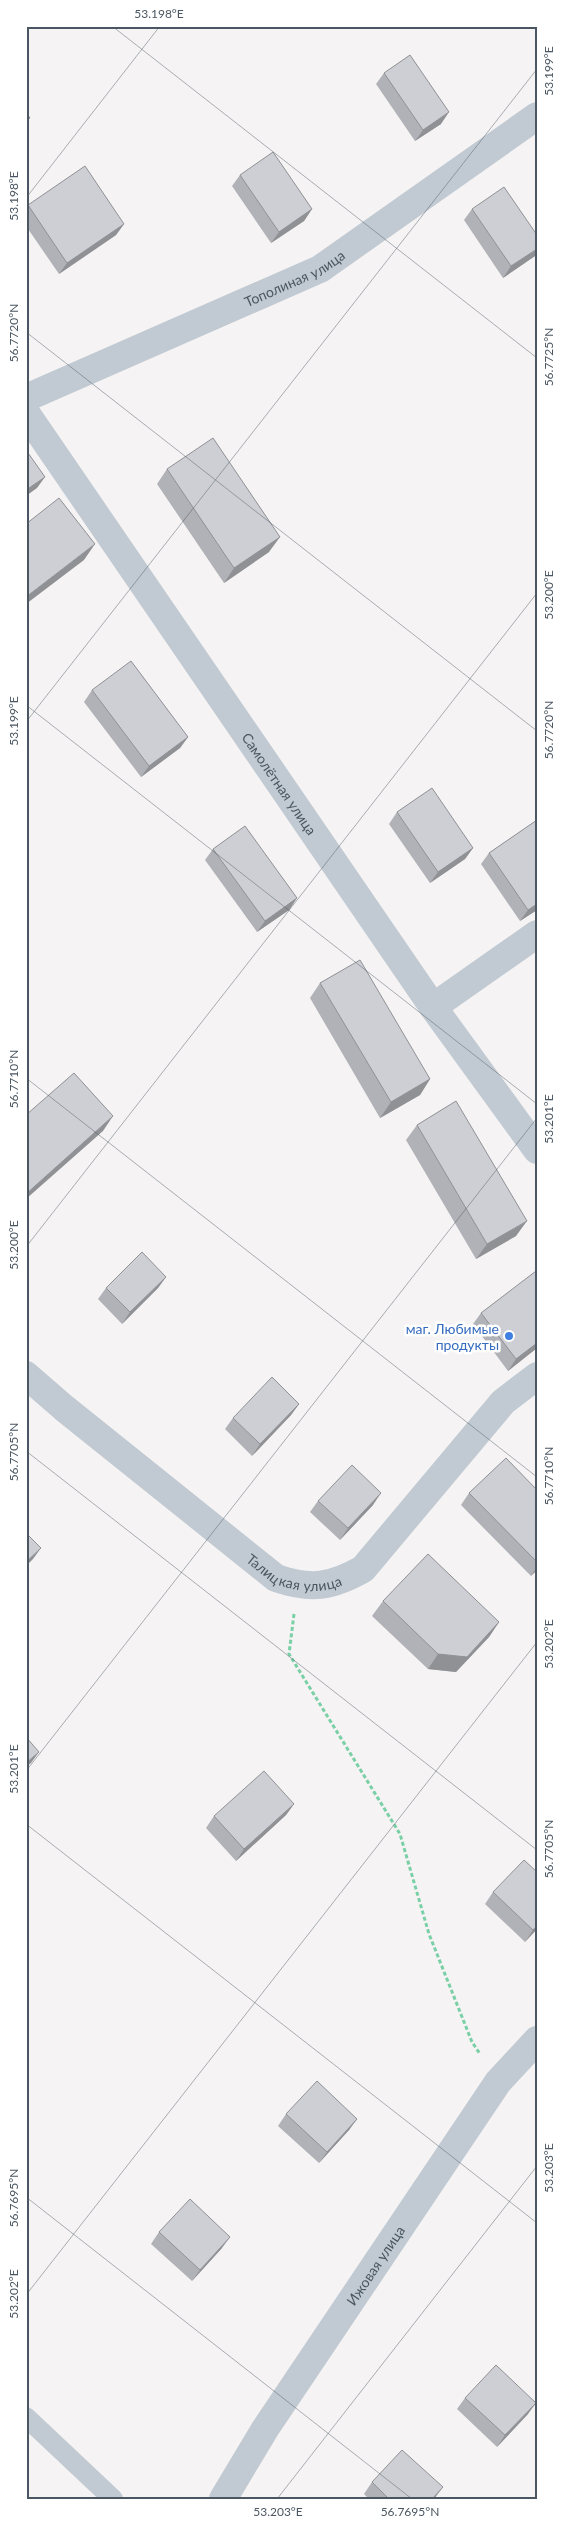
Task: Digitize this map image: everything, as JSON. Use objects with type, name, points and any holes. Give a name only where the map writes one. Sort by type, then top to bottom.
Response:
[{"type":"street","name":"Тополиная улица","points":[[26,398],[320,269],[537,116]]},
{"type":"street","name":"Самолётная улица","points":[[26,413],[433,1007],[537,1150]]},
{"type":"street","points":[[433,1007],[537,934]]},
{"type":"street","name":"Талицкая улица","points":[[26,1375],[64,1408],[276,1578],[294,1585],[340,1582],[362,1569],[503,1402],[537,1376]]},
{"type":"street","name":"Ижовая улица","points":[[223,2499],[265,2429],[498,2082],[537,2040]]},
{"type":"lane","points":[[26,2417],[113,2499]]},
{"type":"path","points":[[304,1585],[295,1609],[289,1654],[400,1834],[429,1934],[472,2042],[498,2082]]},
{"type":"building","points":[[410,55],[449,112],[423,130],[384,73]]},
{"type":"building","points":[[26,112],[30,118],[26,121]]},
{"type":"building","points":[[273,152],[312,209],[279,232],[240,175]]},
{"type":"building","points":[[85,166],[124,224],[67,263],[28,205]]},
{"type":"building","points":[[504,187],[537,235],[537,249],[511,266],[472,209]]},
{"type":"building","points":[[213,438],[280,537],[234,568],[167,469]]},
{"type":"building","points":[[26,450],[45,477],[26,490]]},
{"type":"building","points":[[59,498],[95,544],[26,597],[26,524]]},
{"type":"building","points":[[131,661],[188,737],[149,766],[92,690]]},
{"type":"building","points":[[432,788],[473,848],[438,872],[397,812]]},
{"type":"building","points":[[537,820],[537,904],[528,910],[489,853]]},
{"type":"building","points":[[245,826],[297,898],[265,921],[213,849]]},
{"type":"building","points":[[360,960],[430,1079],[391,1102],[320,983]]},
{"type":"building","points":[[74,1073],[113,1116],[26,1194],[26,1115]]},
{"type":"building","points":[[456,1101],[527,1221],[487,1244],[417,1125]]},
{"type":"building","points":[[142,1252],[166,1277],[130,1312],[106,1288]]},
{"type":"building","name":"маг. Любимые продукты","points":[[536,1271],[537,1343],[516,1359],[481,1313]]},
{"type":"building","points":[[272,1377],[299,1404],[260,1444],[233,1418]]},
{"type":"building","points":[[506,1458],[537,1490],[537,1562],[469,1493]]},
{"type":"building","points":[[352,1465],[381,1493],[348,1528],[318,1501]]},
{"type":"building","points":[[26,1533],[41,1548],[26,1562]]},
{"type":"building","points":[[428,1554],[499,1622],[467,1657],[438,1654],[383,1601]]},
{"type":"building","points":[[26,1737],[39,1752],[26,1763]]},
{"type":"building","points":[[264,1771],[294,1804],[244,1849],[214,1816]]},
{"type":"building","points":[[524,1860],[537,1872],[537,1926],[533,1930],[493,1892]]},
{"type":"building","points":[[317,2081],[357,2119],[327,2152],[286,2114]]},
{"type":"building","points":[[190,2199],[230,2237],[200,2270],[159,2232]]},
{"type":"building","points":[[496,2365],[536,2403],[505,2435],[465,2398]]},
{"type":"building","points":[[402,2450],[443,2487],[432,2499],[389,2499],[372,2482]]},
{"type":"place","name":"маг. Любимые продукты","points":[[509,1336]]}]
